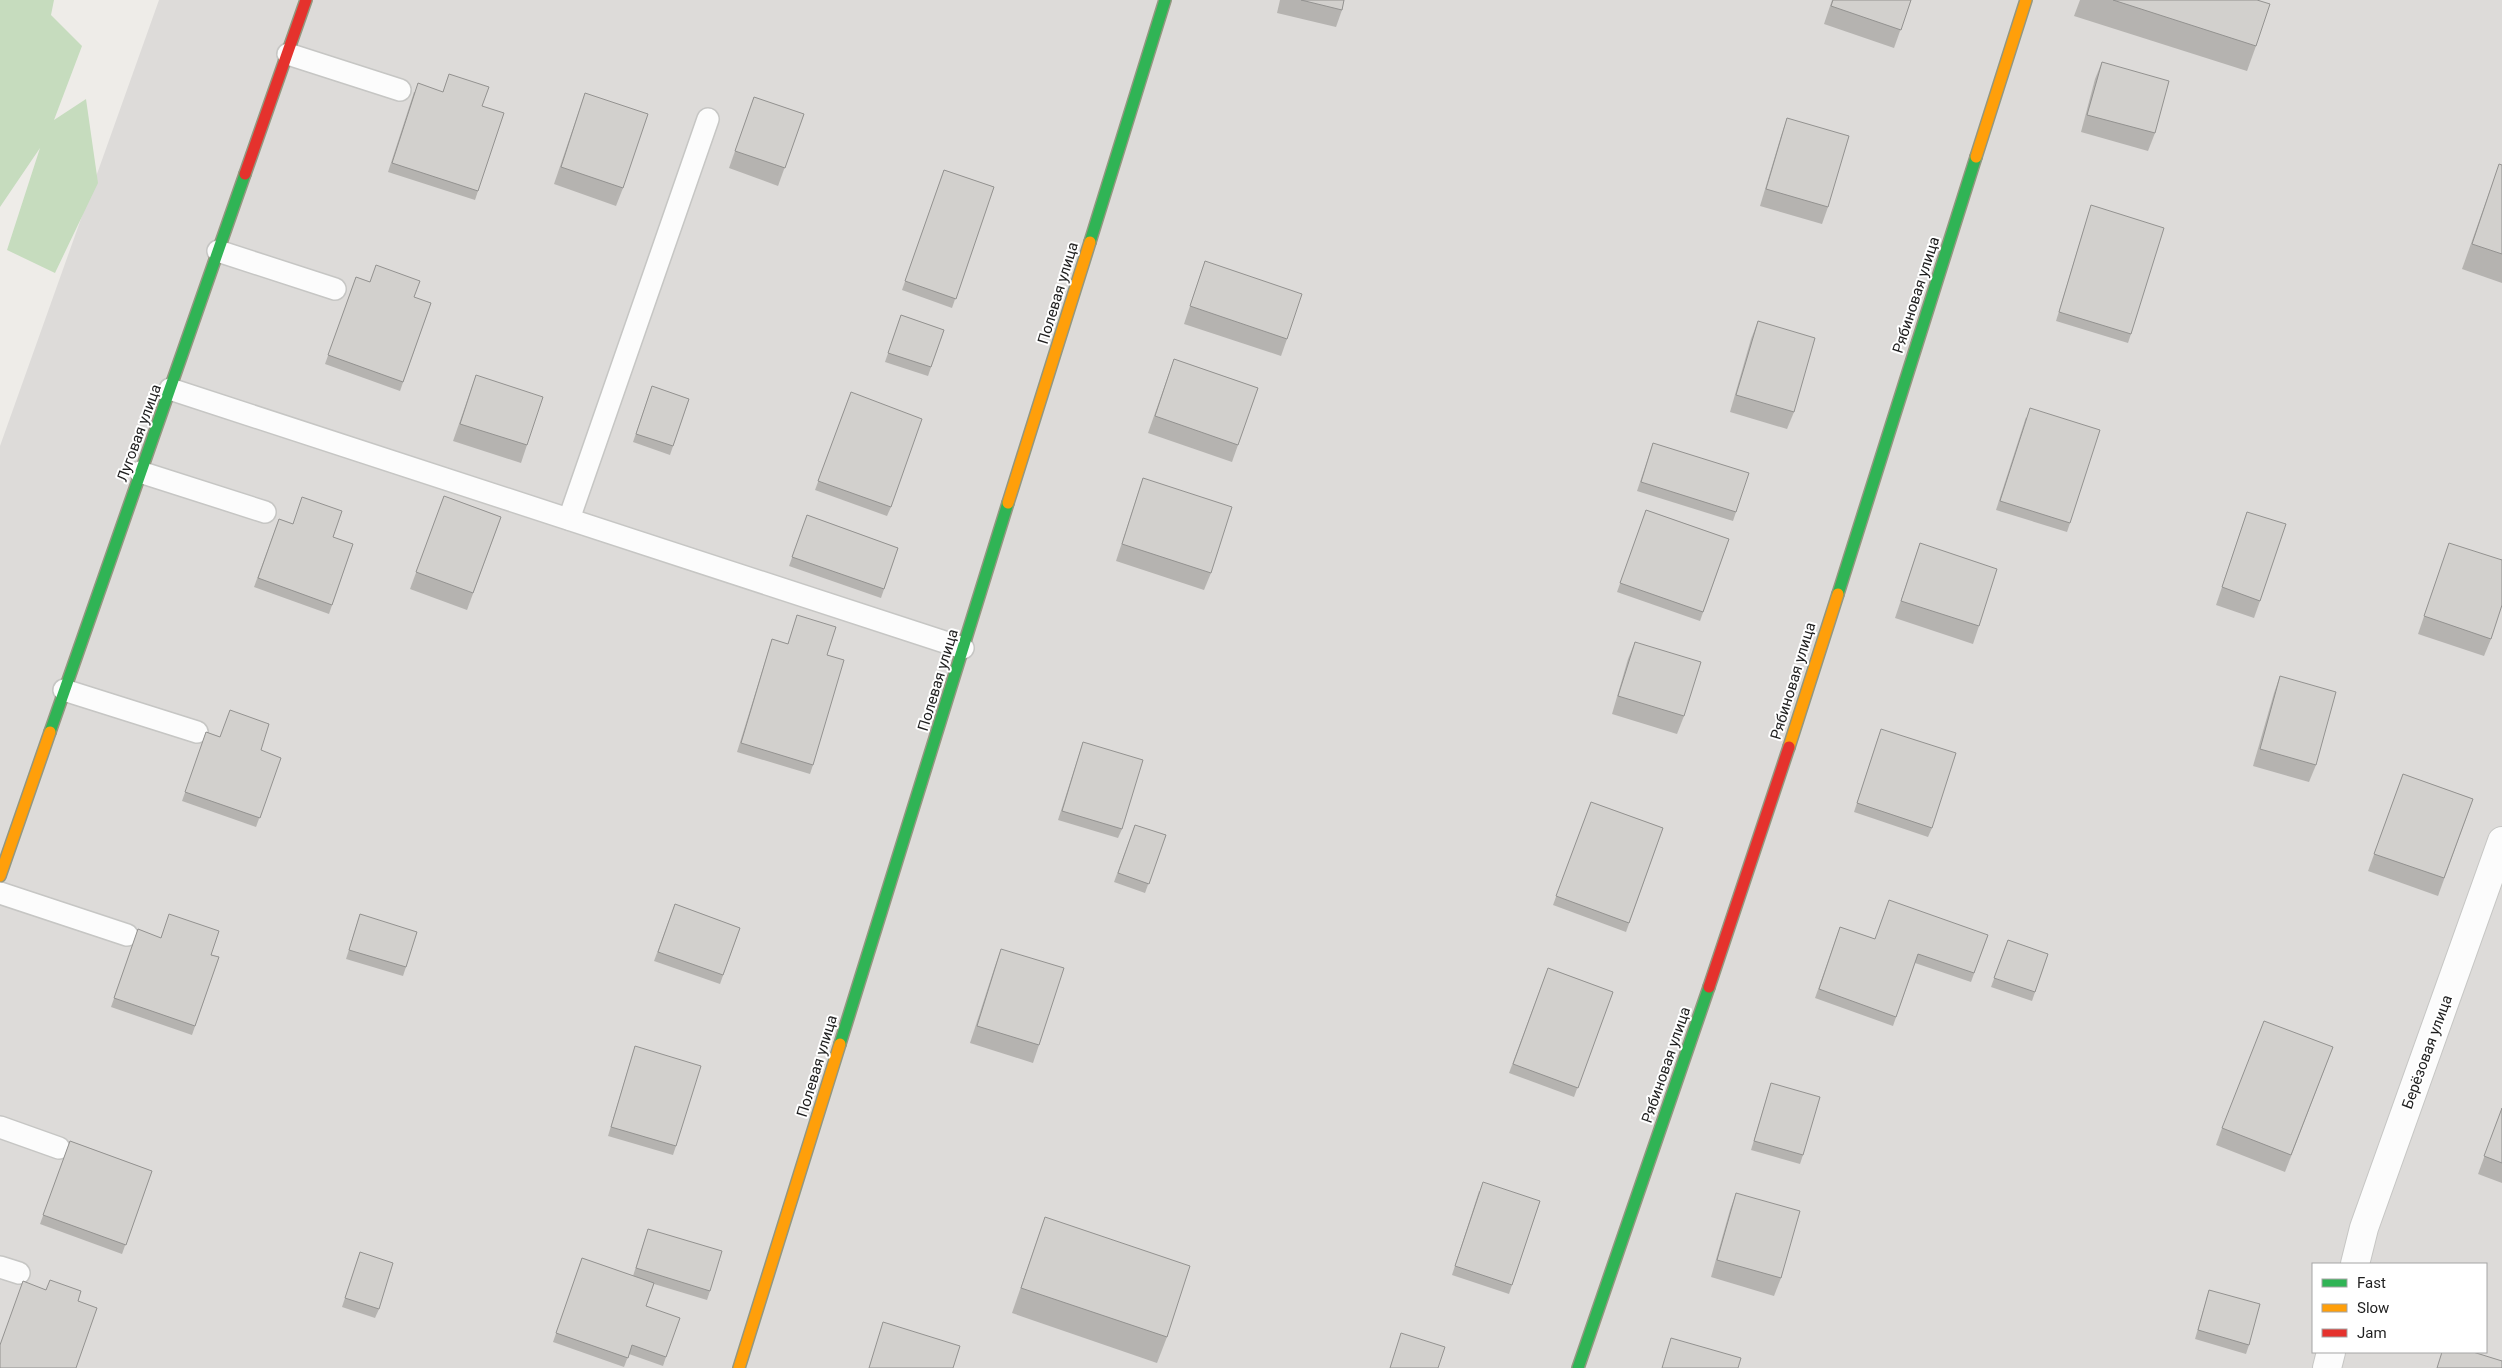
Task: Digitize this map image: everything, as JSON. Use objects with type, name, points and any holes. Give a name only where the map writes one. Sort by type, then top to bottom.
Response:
[{"type":"street","name":"Луговая улица","points":[[0,876],[306,0]]},
{"type":"street","name":"Полевая улица","points":[[739,1368],[1164,0]]},
{"type":"street","name":"Рябиновая улица","points":[[1578,1368],[1771,804],[2026,0]]},
{"type":"street","name":"Берёзовая улица","points":[[2355,1263],[2364,1228],[2502,841]]},
{"type":"street","points":[[2327,1368],[2331,1353]]},
{"type":"lane","points":[[288,54],[400,90]]},
{"type":"lane","points":[[568,519],[708,119]]},
{"type":"lane","points":[[218,251],[335,289]]},
{"type":"lane","points":[[170,389],[963,648]]},
{"type":"lane","points":[[140,472],[265,512]]},
{"type":"lane","points":[[64,690],[197,732]]},
{"type":"lane","points":[[0,893],[127,934]]},
{"type":"lane","points":[[0,1127],[59,1148]]},
{"type":"shaded area","points":[[159,0],[2502,0],[2502,1368],[0,1368],[0,446]]},
{"type":"green space","points":[[0,0],[54,0],[51,15],[82,46],[54,120],[86,99],[98,183],[55,273],[7,250],[40,148],[0,207]]},
{"type":"building","points":[[1301,0],[1344,0],[1342,10]]},
{"type":"building","points":[[1833,0],[1911,0],[1901,30],[1831,6]]},
{"type":"building","points":[[2113,0],[2257,0],[2270,4],[2256,46]]},
{"type":"building","points":[[2102,62],[2169,81],[2155,133],[2087,115]]},
{"type":"building","points":[[449,74],[489,87],[482,106],[504,113],[478,191],[392,163],[418,83],[443,92]]},
{"type":"building","points":[[585,93],[648,114],[623,188],[561,167]]},
{"type":"building","points":[[754,97],[804,114],[785,168],[735,151]]},
{"type":"building","points":[[1787,118],[1849,136],[1828,207],[1766,189]]},
{"type":"building","points":[[2499,164],[2502,165],[2502,254],[2472,244]]},
{"type":"building","points":[[944,170],[994,187],[956,299],[905,281]]},
{"type":"building","points":[[2091,205],[2164,228],[2131,334],[2059,312]]},
{"type":"building","points":[[1205,261],[1302,294],[1287,339],[1190,306]]},
{"type":"building","points":[[376,265],[420,281],[414,297],[431,303],[403,382],[328,355],[356,277],[370,282]]},
{"type":"building","points":[[901,315],[944,330],[931,367],[888,353]]},
{"type":"building","points":[[1758,321],[1815,338],[1794,412],[1736,395]]},
{"type":"building","points":[[1174,359],[1258,388],[1238,445],[1155,416]]},
{"type":"building","points":[[476,375],[543,397],[527,445],[460,424]]},
{"type":"building","points":[[652,386],[689,399],[673,446],[636,434]]},
{"type":"building","points":[[851,392],[922,419],[891,507],[818,481]]},
{"type":"building","points":[[2030,408],[2100,430],[2070,523],[2000,501]]},
{"type":"building","points":[[1653,443],[1749,473],[1736,512],[1641,482]]},
{"type":"building","points":[[1143,478],[1232,507],[1211,573],[1122,544]]},
{"type":"building","points":[[444,496],[501,517],[473,593],[416,572]]},
{"type":"building","points":[[302,497],[342,511],[333,537],[353,544],[332,605],[258,578],[279,519],[293,524]]},
{"type":"building","points":[[1646,510],[1729,539],[1703,612],[1620,583]]},
{"type":"building","points":[[2247,512],[2286,524],[2260,601],[2222,587]]},
{"type":"building","points":[[807,515],[898,548],[884,589],[792,557]]},
{"type":"building","points":[[1920,543],[1997,569],[1979,626],[1901,601]]},
{"type":"building","points":[[2449,543],[2502,560],[2502,605],[2491,639],[2424,616]]},
{"type":"building","points":[[797,615],[836,627],[827,655],[844,660],[813,765],[741,743],[772,639],[788,644]]},
{"type":"building","points":[[1635,642],[1701,662],[1684,716],[1618,696]]},
{"type":"building","points":[[2280,676],[2336,692],[2316,765],[2260,749]]},
{"type":"building","points":[[230,710],[269,724],[261,750],[281,758],[260,818],[185,792],[206,732],[220,737]]},
{"type":"building","points":[[1881,729],[1956,753],[1932,828],[1857,803]]},
{"type":"building","points":[[1083,742],[1143,760],[1122,829],[1062,811]]},
{"type":"building","points":[[2403,774],[2473,799],[2444,878],[2374,854]]},
{"type":"building","points":[[1591,802],[1663,828],[1629,923],[1556,896]]},
{"type":"building","points":[[1135,825],[1166,835],[1149,884],[1118,873]]},
{"type":"building","points":[[1889,900],[1988,935],[1974,973],[1918,954],[1896,1017],[1819,989],[1840,927],[1875,939]]},
{"type":"building","points":[[675,904],[740,928],[723,975],[658,952]]},
{"type":"building","points":[[169,914],[219,931],[211,955],[219,957],[195,1026],[114,998],[138,929],[161,938]]},
{"type":"building","points":[[360,914],[417,932],[406,967],[349,950]]},
{"type":"building","points":[[2008,940],[2048,954],[2035,992],[1994,978]]},
{"type":"building","points":[[1001,949],[1064,968],[1039,1045],[977,1026]]},
{"type":"building","points":[[1548,968],[1613,992],[1578,1088],[1513,1064]]},
{"type":"building","points":[[2264,1021],[2333,1047],[2291,1155],[2222,1128]]},
{"type":"building","points":[[635,1046],[701,1066],[676,1146],[611,1127]]},
{"type":"building","points":[[1771,1083],[1820,1097],[1803,1155],[1754,1141]]},
{"type":"building","points":[[2502,1108],[2502,1163],[2484,1156]]},
{"type":"building","points":[[70,1141],[152,1171],[126,1245],[43,1215]]},
{"type":"building","points":[[1483,1182],[1540,1201],[1512,1285],[1455,1266]]},
{"type":"building","points":[[1736,1193],[1800,1211],[1781,1278],[1717,1260]]},
{"type":"building","points":[[1045,1217],[1190,1266],[1167,1337],[1021,1288]]},
{"type":"building","points":[[648,1229],[722,1251],[710,1291],[636,1268]]},
{"type":"building","points":[[360,1252],[393,1263],[379,1309],[345,1298]]},
{"type":"building","points":[[582,1258],[654,1283],[646,1306],[680,1318],[666,1357],[632,1345],[628,1358],[556,1333]]},
{"type":"building","points":[[50,1280],[81,1291],[78,1301],[97,1308],[76,1368],[0,1368],[0,1345],[23,1281],[46,1290]]},
{"type":"building","points":[[2209,1290],[2260,1304],[2249,1345],[2198,1330]]},
{"type":"building","points":[[883,1322],[960,1346],[953,1368],[869,1368]]},
{"type":"building","points":[[1401,1333],[1445,1347],[1438,1368],[1390,1368]]},
{"type":"building","points":[[1671,1338],[1741,1358],[1738,1368],[1662,1368]]},
{"type":"building","points":[[2442,1353],[2476,1353],[2502,1361],[2502,1368],[2437,1368]]},
{"type":"traffic: fast","points":[[1090,242],[1165,0]]},
{"type":"traffic: fast","points":[[1838,594],[1976,157]]},
{"type":"traffic: fast","points":[[50,732],[245,174]]},
{"type":"traffic: fast","points":[[840,1044],[1008,503]]},
{"type":"traffic: fast","points":[[1578,1368],[1709,987]]},
{"type":"traffic: slow","points":[[1976,157],[2026,0]]},
{"type":"traffic: slow","points":[[1008,503],[1090,242]]},
{"type":"traffic: slow","points":[[1789,747],[1838,594]]},
{"type":"traffic: slow","points":[[0,876],[50,732]]},
{"type":"traffic: slow","points":[[739,1368],[840,1044]]},
{"type":"traffic: jam","points":[[245,174],[306,0]]},
{"type":"traffic: jam","points":[[1709,987],[1789,747]]}]
